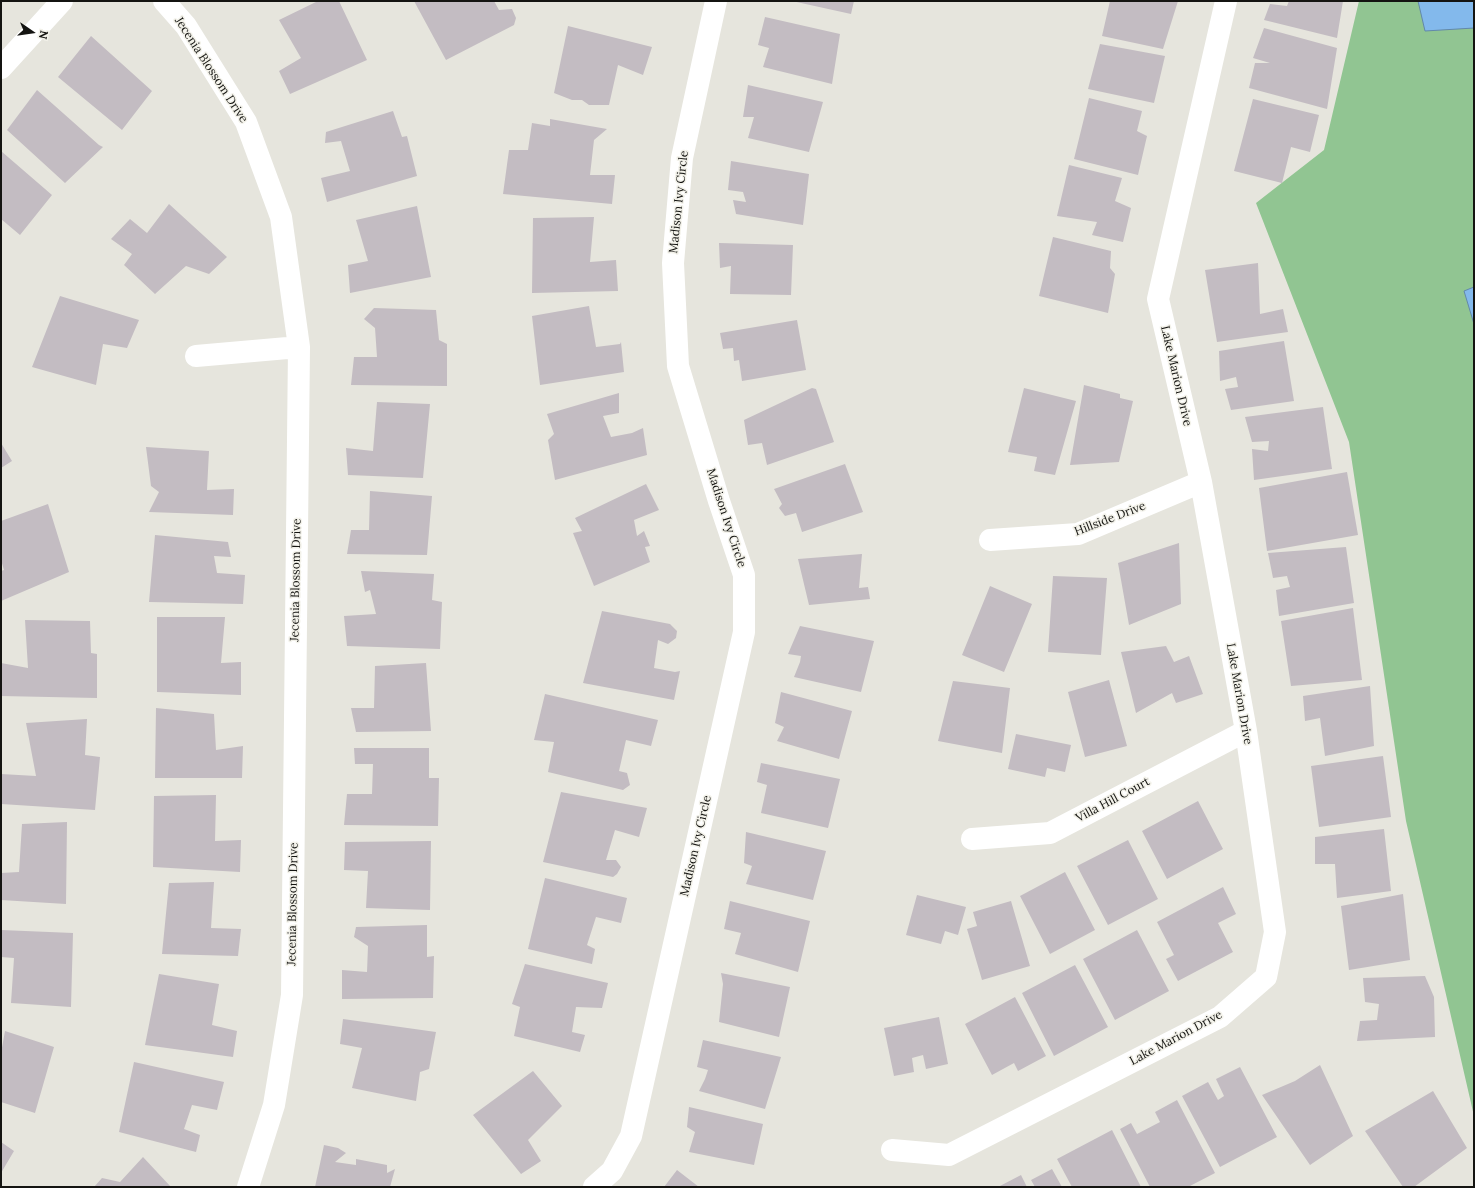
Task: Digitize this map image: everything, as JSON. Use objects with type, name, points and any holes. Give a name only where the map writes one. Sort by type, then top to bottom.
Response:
[{"type":"street","points":[[1,68],[62,1]]},
{"type":"street","name":"Jecenia Blossom Drive","points":[[164,1],[186,26],[246,122],[281,217],[299,347],[292,995],[274,1106],[248,1187]]},
{"type":"street","name":"Madison Ivy Circle","points":[[594,1187],[612,1171],[631,1136],[744,632],[744,575],[719,501],[678,366],[673,263],[682,158],[716,1]]},
{"type":"street","name":"Lake Marion Drive","points":[[892,1150],[949,1155],[1220,1017],[1266,977],[1275,932],[1246,731],[1201,482],[1158,299],[1226,1]]},
{"type":"street","points":[[196,356],[299,347]]},
{"type":"street","name":"Hillside Drive","points":[[990,540],[1078,534],[1201,482]]},
{"type":"street","name":"Villa Hill Court","points":[[972,839],[1050,833],[1246,731]]},
{"type":"green space","points":[[1359,1],[1474,1],[1474,1116],[1406,821],[1349,442],[1256,203],[1324,150]]},
{"type":"water","points":[[1418,1],[1474,1],[1474,28],[1425,31]]},
{"type":"water","points":[[1474,287],[1474,324],[1464,291]]},
{"type":"building","points":[[318,1],[339,1],[367,60],[290,94],[279,71],[301,58],[279,20]]},
{"type":"building","points":[[414,1],[494,1],[499,10],[512,9],[516,18],[514,25],[446,60]]},
{"type":"building","points":[[792,1],[854,1],[851,14]]},
{"type":"building","points":[[1110,1],[1178,1],[1163,49],[1102,36]]},
{"type":"building","points":[[1289,1],[1343,1],[1337,38],[1264,20],[1270,4],[1287,6]]},
{"type":"building","points":[[765,17],[840,34],[832,84],[763,67],[769,48],[758,45]]},
{"type":"building","points":[[568,26],[652,47],[643,75],[618,65],[609,105],[589,105],[582,100],[572,100],[554,93]]},
{"type":"building","points":[[1264,28],[1337,48],[1327,109],[1249,88],[1255,63],[1270,63],[1253,58]]},
{"type":"building","points":[[91,36],[152,91],[122,130],[58,77]]},
{"type":"building","points":[[1100,44],[1165,56],[1154,103],[1088,89]]},
{"type":"building","points":[[748,85],[823,102],[809,152],[748,138],[754,117],[743,117]]},
{"type":"building","points":[[37,90],[103,147],[65,183],[7,130]]},
{"type":"building","points":[[1089,98],[1142,111],[1137,131],[1147,136],[1138,175],[1074,159]]},
{"type":"building","points":[[1253,99],[1319,115],[1310,152],[1291,147],[1282,183],[1234,171]]},
{"type":"building","points":[[393,111],[402,137],[407,136],[417,176],[327,202],[321,178],[350,171],[341,141],[325,143],[326,132]]},
{"type":"building","points":[[550,119],[607,129],[594,140],[590,175],[615,175],[612,204],[503,194],[509,150],[528,150],[532,123],[550,126]]},
{"type":"building","points":[[1,151],[52,195],[20,235],[1,219]]},
{"type":"building","points":[[731,161],[809,174],[803,225],[736,214],[733,200],[746,202],[743,192],[728,190]]},
{"type":"building","points":[[1069,165],[1122,178],[1115,201],[1131,208],[1123,242],[1092,235],[1097,222],[1057,216]]},
{"type":"building","points":[[169,204],[227,257],[209,274],[186,266],[155,294],[124,265],[132,254],[111,239],[130,219],[147,233]]},
{"type":"building","points":[[417,206],[431,277],[350,293],[348,265],[368,261],[356,220]]},
{"type":"building","points":[[594,217],[590,262],[616,260],[618,291],[532,293],[533,218]]},
{"type":"building","points":[[1053,237],[1111,251],[1110,268],[1115,274],[1108,313],[1039,296]]},
{"type":"building","points":[[719,243],[793,245],[791,295],[730,294],[731,266],[720,268]]},
{"type":"building","points":[[1258,263],[1260,314],[1283,309],[1288,332],[1217,342],[1205,270]]},
{"type":"building","points":[[60,296],[139,320],[127,348],[103,344],[96,385],[32,367]]},
{"type":"building","points":[[589,306],[596,347],[620,344],[621,342],[624,372],[540,385],[532,316]]},
{"type":"building","points":[[374,308],[436,310],[439,340],[447,344],[447,386],[351,385],[354,357],[377,357],[375,328],[364,319]]},
{"type":"building","points":[[797,320],[806,370],[742,381],[739,360],[734,361],[733,348],[723,349],[720,333]]},
{"type":"building","points":[[1284,341],[1294,401],[1231,410],[1225,389],[1238,387],[1236,377],[1220,381],[1219,351]]},
{"type":"building","points":[[1084,385],[1120,394],[1120,398],[1133,401],[1119,462],[1070,465]]},
{"type":"building","points":[[812,388],[816,389],[834,442],[767,465],[762,443],[748,445],[744,420]]},
{"type":"building","points":[[1024,388],[1076,401],[1055,475],[1034,471],[1037,457],[1008,452]]},
{"type":"building","points":[[619,393],[619,413],[603,416],[611,437],[632,433],[643,428],[647,455],[555,480],[548,440],[554,434],[547,414]]},
{"type":"building","points":[[377,402],[430,404],[423,478],[348,475],[346,448],[373,451]]},
{"type":"building","points":[[1323,407],[1332,469],[1254,480],[1252,449],[1268,451],[1269,441],[1252,442],[1245,417]]},
{"type":"building","points":[[1,443],[12,461],[1,468]]},
{"type":"building","points":[[146,447],[209,451],[207,490],[234,489],[233,515],[149,512],[159,492],[151,486]]},
{"type":"building","points":[[845,464],[863,512],[802,532],[796,513],[785,516],[779,508],[782,504],[774,489]]},
{"type":"building","points":[[1347,472],[1358,535],[1267,551],[1259,488]]},
{"type":"building","points":[[646,484],[659,510],[634,520],[637,536],[644,531],[650,546],[645,547],[650,562],[594,586],[573,533],[582,531],[575,518]]},
{"type":"building","points":[[370,491],[432,496],[427,555],[347,554],[351,530],[369,530]]},
{"type":"building","points":[[48,504],[69,572],[1,601],[1,571],[4,570],[1,560],[1,521]]},
{"type":"building","points":[[155,535],[228,542],[231,557],[214,556],[217,573],[245,575],[243,604],[149,602]]},
{"type":"building","points":[[1179,543],[1181,604],[1129,625],[1118,563]]},
{"type":"building","points":[[1346,547],[1354,603],[1279,616],[1276,590],[1290,587],[1287,576],[1273,578],[1268,553]]},
{"type":"building","points":[[862,554],[859,588],[868,587],[870,599],[809,605],[798,559]]},
{"type":"building","points":[[361,571],[434,574],[432,600],[442,602],[440,649],[347,646],[344,616],[376,614],[370,590],[365,592]]},
{"type":"building","points":[[1053,576],[1107,578],[1101,655],[1048,652]]},
{"type":"building","points":[[990,586],[1032,604],[1004,672],[962,655]]},
{"type":"building","points":[[1353,608],[1362,680],[1291,686],[1281,621]]},
{"type":"building","points":[[602,611],[670,624],[677,631],[676,638],[668,644],[658,640],[654,668],[675,672],[680,671],[674,700],[583,683]]},
{"type":"building","points":[[157,617],[225,617],[221,663],[241,662],[241,695],[157,692]]},
{"type":"building","points":[[25,620],[90,621],[91,653],[97,654],[97,698],[1,696],[1,663],[28,668]]},
{"type":"building","points":[[800,626],[874,641],[861,692],[794,677],[801,656],[788,654]]},
{"type":"building","points":[[1166,646],[1174,662],[1189,656],[1203,694],[1176,703],[1172,693],[1136,713],[1121,652]]},
{"type":"building","points":[[426,663],[431,731],[356,732],[351,708],[374,708],[375,666]]},
{"type":"building","points":[[1109,680],[1127,746],[1085,757],[1068,692]]},
{"type":"building","points":[[953,681],[1010,688],[1002,753],[938,741]]},
{"type":"building","points":[[1370,686],[1374,746],[1325,756],[1320,718],[1305,721],[1303,696]]},
{"type":"building","points":[[781,692],[852,711],[839,759],[777,741],[784,727],[775,723]]},
{"type":"building","points":[[545,694],[658,720],[651,746],[626,740],[619,771],[627,773],[630,785],[623,790],[548,772],[554,742],[534,740]]},
{"type":"building","points":[[156,708],[214,714],[216,750],[243,746],[242,778],[155,778]]},
{"type":"building","points":[[87,719],[85,755],[100,757],[95,810],[1,804],[1,774],[36,776],[26,723]]},
{"type":"building","points":[[1016,734],[1071,745],[1065,772],[1047,768],[1045,777],[1008,769]]},
{"type":"building","points":[[354,748],[429,748],[429,778],[439,778],[438,826],[344,825],[347,794],[372,794],[373,764],[355,764]]},
{"type":"building","points":[[1383,756],[1391,817],[1319,827],[1311,766]]},
{"type":"building","points":[[761,763],[840,779],[828,828],[761,813],[767,785],[757,782]]},
{"type":"building","points":[[561,792],[647,808],[639,837],[615,830],[606,860],[616,860],[621,867],[617,874],[613,877],[543,862]]},
{"type":"building","points":[[216,795],[215,841],[241,840],[240,872],[153,867],[154,796]]},
{"type":"building","points":[[1198,801],[1223,849],[1167,879],[1142,831]]},
{"type":"building","points":[[67,822],[66,904],[1,900],[1,873],[19,872],[22,824]]},
{"type":"building","points":[[1384,829],[1391,891],[1337,898],[1335,864],[1315,864],[1315,837]]},
{"type":"building","points":[[746,832],[826,851],[813,900],[746,884],[752,866],[744,863]]},
{"type":"building","points":[[1128,840],[1158,899],[1108,925],[1077,866]]},
{"type":"building","points":[[431,841],[430,910],[366,908],[368,871],[344,870],[345,842]]},
{"type":"building","points":[[1065,872],[1095,930],[1050,954],[1020,896]]},
{"type":"building","points":[[545,878],[627,898],[621,923],[596,917],[587,945],[595,949],[592,964],[528,949]]},
{"type":"building","points":[[214,882],[211,928],[241,929],[238,956],[162,954],[169,883]]},
{"type":"building","points":[[1223,887],[1236,914],[1218,923],[1233,952],[1178,981],[1166,959],[1174,955],[1157,922]]},
{"type":"building","points":[[1403,894],[1410,960],[1349,970],[1341,906]]},
{"type":"building","points":[[917,895],[966,907],[958,935],[945,931],[941,944],[906,935]]},
{"type":"building","points":[[730,901],[810,921],[798,972],[735,954],[741,933],[724,929]]},
{"type":"building","points":[[1011,901],[1030,966],[982,980],[967,929],[977,926],[973,912]]},
{"type":"building","points":[[427,925],[427,957],[434,956],[433,998],[342,999],[342,970],[367,972],[368,946],[354,937],[356,927]]},
{"type":"building","points":[[1,930],[73,933],[71,1007],[11,1003],[14,958],[1,957]]},
{"type":"building","points":[[1137,930],[1169,991],[1115,1020],[1083,959]]},
{"type":"building","points":[[525,964],[608,983],[602,1008],[576,1007],[572,1032],[585,1035],[580,1052],[514,1036],[520,1007],[512,1004]]},
{"type":"building","points":[[1075,965],[1108,1027],[1054,1056],[1022,993]]},
{"type":"building","points":[[721,973],[790,987],[779,1037],[719,1022],[723,984]]},
{"type":"building","points":[[159,974],[219,984],[212,1025],[237,1031],[233,1057],[145,1045]]},
{"type":"building","points":[[1425,976],[1434,997],[1435,1037],[1357,1041],[1360,1021],[1377,1020],[1379,1004],[1365,1002],[1363,978]]},
{"type":"building","points":[[1015,997],[1046,1056],[1018,1071],[1014,1063],[992,1075],[965,1024]]},
{"type":"building","points":[[939,1017],[948,1064],[926,1069],[923,1055],[912,1058],[914,1072],[894,1076],[884,1028]]},
{"type":"building","points":[[343,1019],[436,1032],[429,1069],[420,1072],[416,1101],[352,1088],[362,1048],[340,1044]]},
{"type":"building","points":[[5,1031],[54,1047],[35,1113],[1,1102],[1,1053]]},
{"type":"building","points":[[703,1040],[781,1057],[765,1109],[699,1091],[708,1070],[697,1067]]},
{"type":"building","points":[[134,1062],[224,1082],[217,1110],[192,1105],[184,1129],[200,1135],[196,1152],[119,1132]]},
{"type":"building","points":[[1320,1065],[1353,1136],[1310,1165],[1262,1095],[1295,1081]]},
{"type":"building","points":[[1240,1067],[1277,1137],[1220,1167],[1182,1096],[1208,1082],[1218,1100],[1224,1096],[1216,1079]]},
{"type":"building","points":[[533,1071],[562,1106],[528,1140],[541,1161],[521,1174],[473,1115]]},
{"type":"building","points":[[1433,1091],[1467,1148],[1414,1187],[1403,1187],[1365,1131]]},
{"type":"building","points":[[1177,1100],[1215,1173],[1188,1187],[1150,1187],[1120,1129],[1131,1123],[1137,1134],[1160,1122],[1155,1112]]},
{"type":"building","points":[[689,1107],[763,1124],[754,1165],[689,1152],[695,1132],[687,1127]]},
{"type":"building","points":[[1112,1130],[1141,1187],[1072,1187],[1057,1159]]},
{"type":"building","points":[[1,1142],[14,1151],[1,1173]]},
{"type":"building","points":[[324,1145],[338,1148],[346,1153],[335,1162],[356,1165],[356,1159],[387,1165],[387,1173],[395,1169],[390,1187],[315,1187]]},
{"type":"building","points":[[143,1157],[171,1187],[94,1187],[102,1178],[120,1182]]},
{"type":"building","points":[[1052,1169],[1062,1187],[1035,1187],[1031,1180]]},
{"type":"building","points":[[677,1170],[699,1187],[664,1187]]},
{"type":"building","points":[[1021,1175],[1027,1187],[998,1187]]}]
